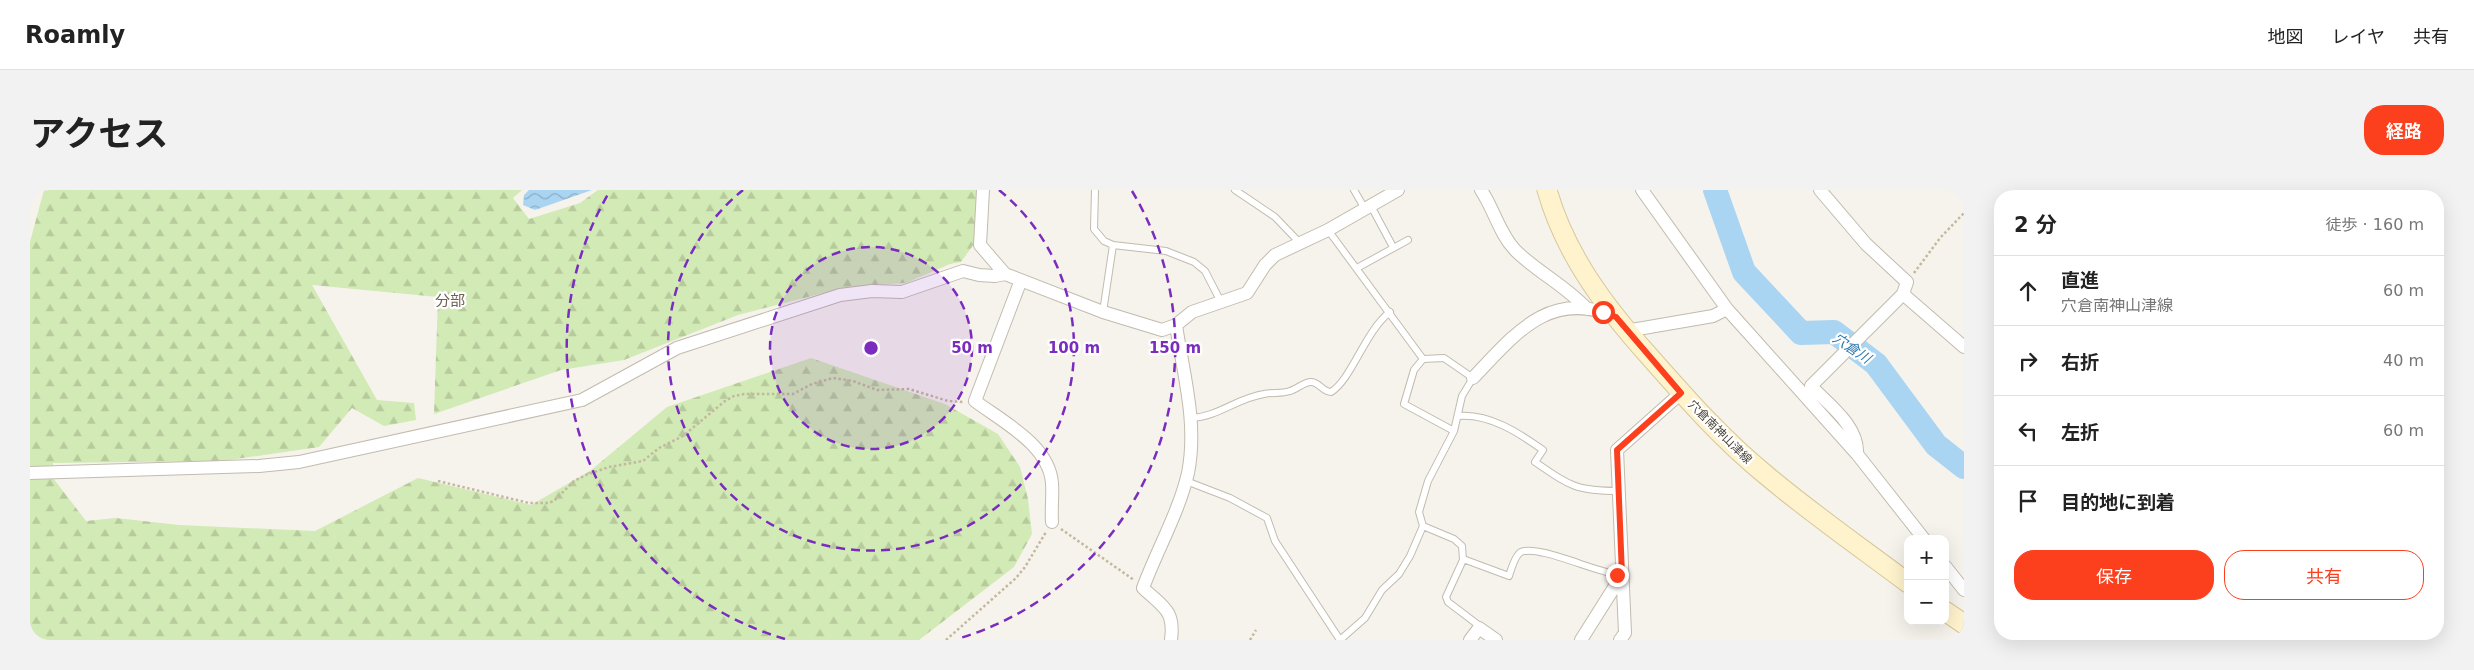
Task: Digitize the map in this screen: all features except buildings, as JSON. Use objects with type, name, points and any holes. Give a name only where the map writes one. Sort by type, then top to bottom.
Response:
[{"type":"main road","name":"穴倉南神山津線","points":[[1547,190],[1560,228],[1574,255],[1621,324],[1681,393],[1766,475],[1904,580]]},
{"type":"main road","points":[[1949,614],[1964,624]]},
{"type":"street","points":[[983,190],[980,245],[1005,274],[1103,312],[1162,330],[1176,324],[1192,312],[1247,293],[1262,269],[1275,255],[1328,230],[1398,190]]},
{"type":"street","points":[[1481,190],[1490,203],[1502,232],[1515,249],[1587,309],[1621,324],[1713,316],[1727,310]]},
{"type":"street","points":[[1642,190],[1727,310],[1857,454],[1921,535]]},
{"type":"street","points":[[1820,190],[1866,244],[1902,292],[1964,347]]},
{"type":"street","points":[[30,473],[50,470],[258,466],[299,462],[582,400],[677,348],[840,295],[872,291],[902,292],[962,271],[979,275],[995,276],[1005,274]]},
{"type":"street","points":[[1021,280],[975,401],[1026,439],[1040,454],[1046,465],[1052,485],[1052,522]]},
{"type":"street","points":[[1857,454],[1858,446],[1848,425],[1811,386],[1902,292]]},
{"type":"street","points":[[1473,378],[1527,326],[1542,315],[1566,308],[1587,309]]},
{"type":"street","points":[[1171,640],[1173,622],[1171,615],[1143,588],[1186,481],[1191,450],[1191,418],[1176,324]]},
{"type":"street","points":[[1620,640],[1625,633],[1617,450],[1681,393]]},
{"type":"street","points":[[1949,571],[1964,590]]},
{"type":"street","points":[[1581,640],[1622,575]]},
{"type":"street","points":[[1470,640],[1479,628],[1496,640]]},
{"type":"lane","points":[[1095,190],[1094,229],[1104,241],[1113,245],[1166,251],[1194,262],[1204,271],[1221,302]]},
{"type":"lane","points":[[1235,190],[1275,217],[1300,243]]},
{"type":"lane","points":[[1354,190],[1368,207],[1393,247]]},
{"type":"lane","points":[[1328,230],[1423,359]]},
{"type":"lane","points":[[1357,268],[1408,240]]},
{"type":"lane","points":[[1103,312],[1113,245]]},
{"type":"lane","points":[[1191,418],[1216,414],[1239,401],[1264,394],[1290,392],[1310,382],[1316,383],[1326,391],[1332,392],[1340,383],[1369,335],[1390,312]]},
{"type":"lane","points":[[1454,431],[1404,404],[1414,370],[1423,359],[1444,358],[1473,378],[1462,396],[1454,431],[1428,482],[1421,503],[1419,517],[1423,526],[1454,539],[1464,550],[1463,559],[1446,597],[1448,602],[1477,624],[1479,628]]},
{"type":"lane","points":[[1458,416],[1469,416],[1500,424],[1530,441],[1543,450],[1535,462],[1566,483],[1588,491],[1618,491]]},
{"type":"lane","points":[[1186,481],[1230,498],[1267,518],[1275,541],[1340,640],[1365,618],[1382,590],[1399,574],[1410,556],[1423,526]]},
{"type":"lane","points":[[1463,559],[1509,576],[1520,553],[1531,552],[1622,575]]},
{"type":"path","points":[[1902,292],[1940,238],[1964,212]]},
{"type":"path","points":[[438,482],[528,503],[548,503],[554,501],[574,481],[586,475],[609,467],[643,460],[659,448],[683,436],[725,401],[734,396],[744,394],[793,394],[812,384],[833,378],[853,381],[877,390],[909,389],[948,400],[975,401]]},
{"type":"path","points":[[946,640],[1026,567],[1052,522],[1143,588]]},
{"type":"path","points":[[1250,640],[1256,630]]},
{"type":"green space","points":[[44,190],[522,190],[513,198],[529,219],[580,203],[598,190],[977,190],[974,244],[961,262],[950,264],[906,283],[847,287],[738,315],[624,360],[561,370],[434,414],[438,297],[312,285],[377,400],[414,403],[416,420],[384,426],[352,408],[319,447],[222,461],[53,463],[53,478],[86,521],[116,518],[179,525],[315,531],[418,478],[531,505],[590,471],[667,407],[811,358],[945,404],[998,434],[1020,467],[1028,499],[1032,534],[1014,567],[919,640],[30,640],[30,242]]},
{"type":"water","points":[[529,190],[592,190],[535,210],[523,205],[524,195]]},
{"type":"waterway","name":"穴倉川","points":[[1715,190],[1744,272],[1801,333],[1834,332],[1876,364],[1936,445],[1964,467]]},
{"type":"district","name":"分部","points":[[450,301]]},
{"type":"route","points":[[1603,312],[1616,317],[1681,393],[1617,450],[1622,575],[1617,575]]}]
